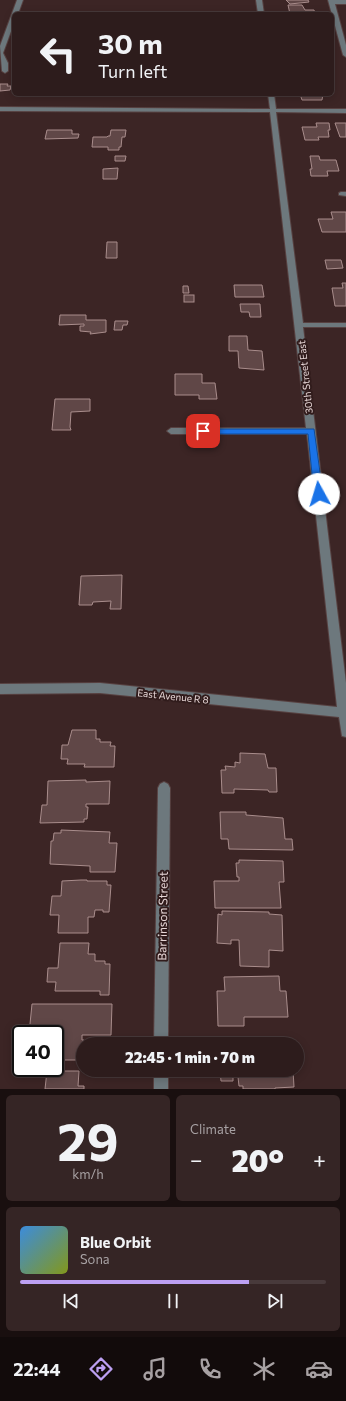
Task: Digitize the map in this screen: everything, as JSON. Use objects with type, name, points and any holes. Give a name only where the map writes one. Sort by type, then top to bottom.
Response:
[{"type":"street","points":[[15,12],[20,0]]},
{"type":"street","points":[[259,0],[261,12]]},
{"type":"street","points":[[346,2],[331,1],[346,54]]},
{"type":"street","points":[[5,71],[5,64],[0,53],[12,20]]},
{"type":"street","name":"30th Street East","points":[[271,96],[312,431],[346,732]]},
{"type":"street","points":[[0,109],[346,110]]},
{"type":"street","points":[[299,325],[346,324]]},
{"type":"street","points":[[172,431],[312,431]]},
{"type":"street","name":"East Avenue R 8","points":[[0,689],[100,688],[345,713]]},
{"type":"street","name":"Barrinson Street","points":[[161,1037],[164,788]]},
{"type":"street","points":[[161,1077],[161,1089]]},
{"type":"building","points":[[286,0],[308,0],[309,2],[290,4]]},
{"type":"building","points":[[288,5],[302,5],[305,10],[314,10],[314,12],[290,12]]},
{"type":"building","points":[[0,84],[8,84],[7,86],[11,86],[10,90],[0,91]]},
{"type":"building","points":[[301,96],[323,96],[322,100],[302,100]]},
{"type":"building","points":[[316,123],[329,123],[329,137],[318,137],[319,140],[305,140],[302,127],[317,127]]},
{"type":"building","points":[[335,123],[346,123],[346,137],[340,137]]},
{"type":"building","points":[[47,130],[72,130],[72,134],[79,134],[78,138],[45,139]]},
{"type":"building","points":[[111,130],[126,130],[125,137],[122,137],[121,147],[119,147],[119,150],[108,150],[108,147],[92,147],[93,137],[110,136]]},
{"type":"building","points":[[115,156],[126,156],[125,161],[115,161]]},
{"type":"building","points":[[310,156],[319,156],[320,160],[336,160],[339,171],[327,171],[328,176],[311,176],[310,169],[312,169]]},
{"type":"building","points":[[118,168],[117,179],[103,179],[103,169]]},
{"type":"building","points":[[331,212],[346,212],[346,232],[322,232],[318,219],[333,219]]},
{"type":"building","points":[[107,242],[117,242],[117,258],[106,258]]},
{"type":"building","points":[[325,260],[341,260],[343,268],[327,269]]},
{"type":"building","points":[[342,283],[346,283],[346,306],[335,306],[332,288],[343,288]]},
{"type":"building","points":[[234,285],[262,285],[264,297],[235,297]]},
{"type":"building","points":[[183,286],[188,286],[189,293],[183,293]]},
{"type":"building","points":[[184,295],[194,295],[194,302],[184,302]]},
{"type":"building","points":[[240,304],[260,304],[261,317],[250,317],[249,312],[241,312]]},
{"type":"building","points":[[60,315],[86,315],[86,320],[106,320],[106,332],[90,334],[91,332],[80,331],[80,326],[84,326],[84,324],[59,325]]},
{"type":"building","points":[[115,321],[128,321],[127,325],[123,325],[122,330],[114,330]]},
{"type":"building","points":[[229,336],[247,336],[248,350],[262,351],[264,370],[239,368],[238,351],[229,351]]},
{"type":"building","points":[[175,374],[202,374],[202,383],[215,383],[217,399],[199,399],[199,395],[175,395]]},
{"type":"building","points":[[55,399],[90,399],[90,411],[71,412],[71,430],[52,430]]},
{"type":"building","points":[[122,575],[121,609],[110,609],[111,601],[93,602],[92,605],[79,605],[81,576]]},
{"type":"building","points":[[72,730],[96,730],[96,739],[100,739],[100,742],[111,742],[110,746],[115,746],[114,767],[84,767],[85,764],[67,764],[68,759],[61,759],[62,745],[68,745]]},
{"type":"building","points":[[240,753],[265,754],[268,768],[276,768],[277,792],[269,792],[268,790],[234,789],[234,793],[222,793],[221,770],[226,770],[225,766],[235,767],[235,762],[240,763]]},
{"type":"building","points":[[86,780],[86,782],[110,781],[109,804],[86,804],[86,807],[88,807],[87,819],[84,819],[84,822],[40,823],[42,805],[47,805],[48,781]]},
{"type":"building","points":[[220,812],[246,812],[246,815],[283,818],[285,839],[292,839],[293,850],[229,849],[228,839],[221,839]]},
{"type":"building","points":[[61,830],[110,832],[109,843],[117,843],[115,872],[90,872],[90,866],[50,864],[51,841],[53,841],[54,833],[61,833]]},
{"type":"building","points":[[239,860],[283,861],[284,882],[279,882],[281,908],[215,908],[214,881],[239,881],[239,877],[237,877],[236,863],[239,863]]},
{"type":"building","points":[[62,881],[107,881],[107,885],[111,885],[109,912],[95,910],[94,917],[88,917],[88,933],[58,933],[59,915],[50,915],[52,896],[61,896]]},
{"type":"building","points":[[222,911],[269,912],[269,914],[282,915],[283,951],[269,950],[269,967],[240,966],[239,940],[231,940],[231,944],[217,943],[218,914],[222,915]]},
{"type":"building","points":[[60,943],[89,943],[88,954],[95,954],[95,961],[105,961],[105,964],[110,964],[109,995],[100,995],[100,991],[55,991],[56,982],[47,982],[48,968],[58,968]]},
{"type":"building","points":[[279,976],[280,991],[286,991],[288,1017],[244,1017],[244,1026],[218,1026],[217,991],[225,991],[224,977]]},
{"type":"building","points":[[32,1004],[112,1004],[111,1035],[82,1035],[82,1037],[76,1037],[76,1060],[64,1060],[64,1025],[30,1025]]},
{"type":"building","points":[[64,1071],[76,1071],[76,1077],[79,1077],[78,1086],[84,1086],[84,1089],[45,1089],[46,1077],[64,1077]]},
{"type":"building","points":[[221,1077],[233,1077],[233,1081],[221,1081]]},
{"type":"building","points":[[238,1077],[293,1077],[294,1087],[275,1089],[243,1089],[243,1086],[239,1086]]},
{"type":"route","points":[[203,431],[312,431],[319,494]]}]
